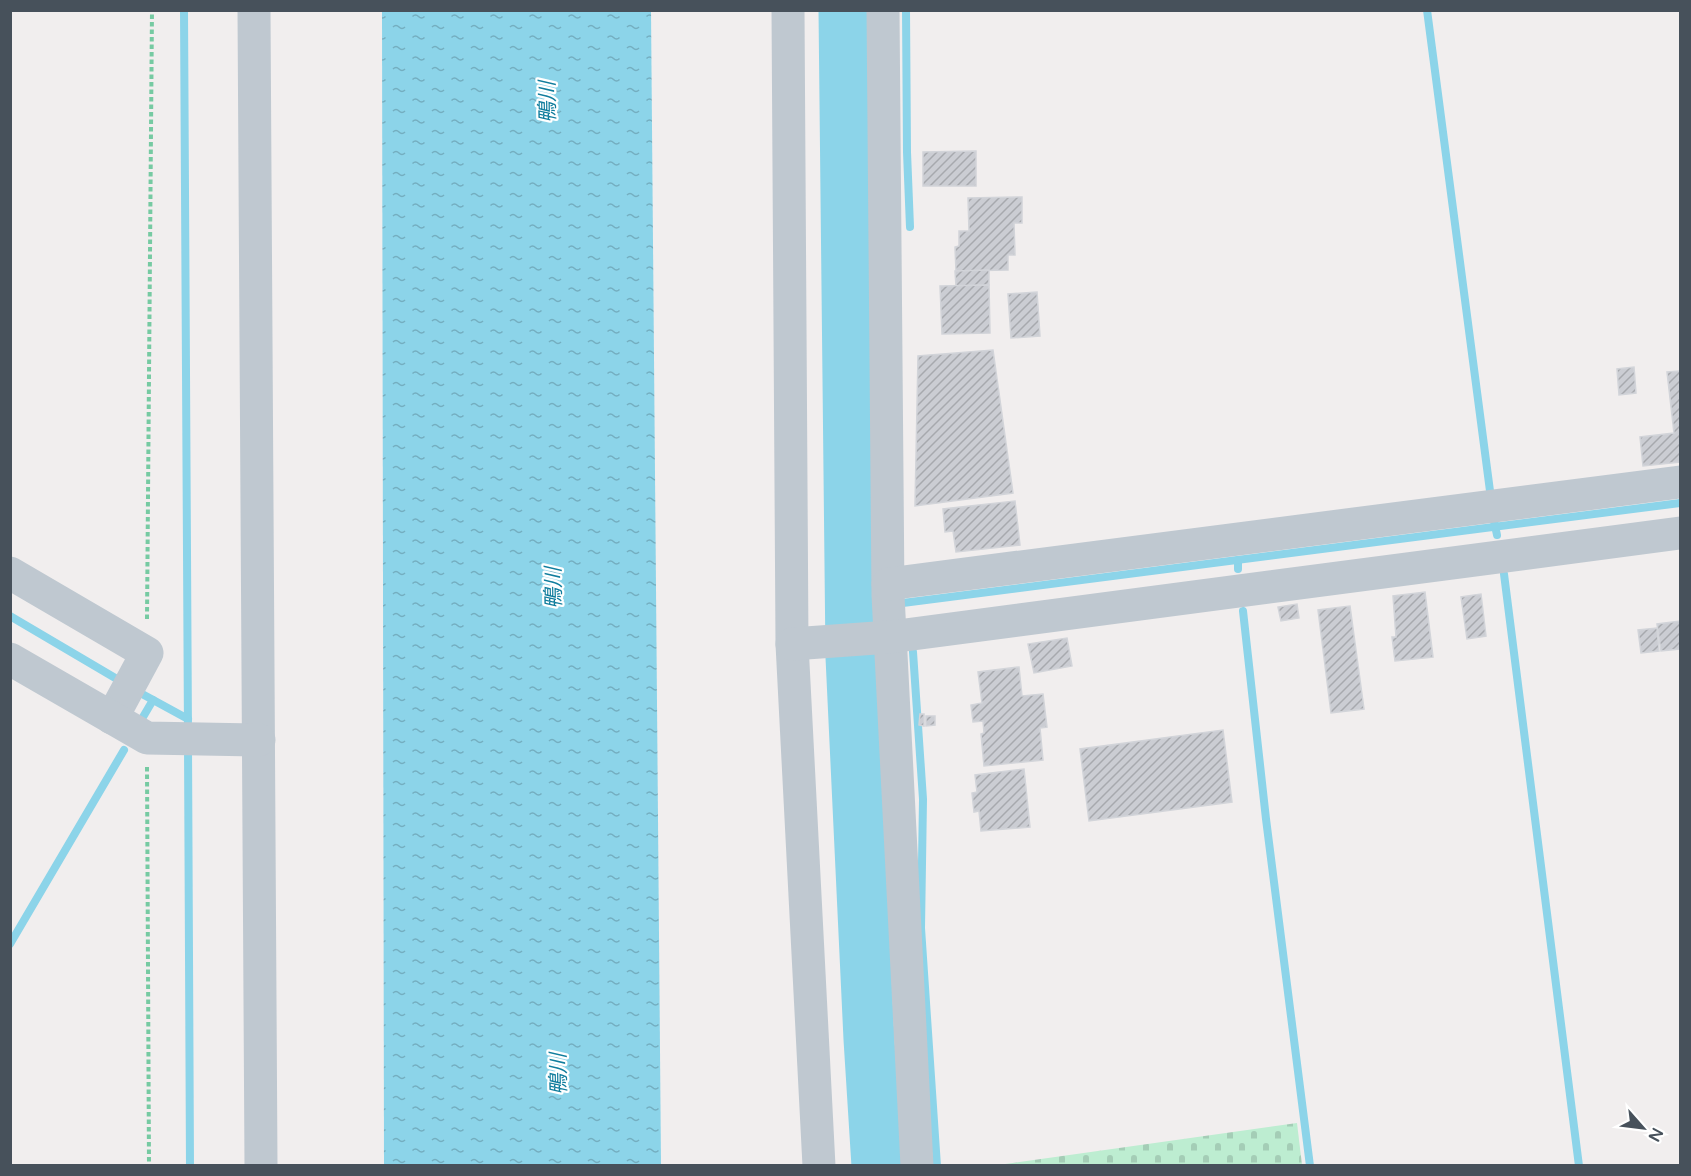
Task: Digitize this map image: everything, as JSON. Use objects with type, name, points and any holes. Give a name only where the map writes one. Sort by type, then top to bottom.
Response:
[{"type":"street","points":[[254,10],[249,740],[261,1166]]},
{"type":"street","points":[[788,10],[792,644],[819,1166]]},
{"type":"street","points":[[883,10],[884,614],[917,1166]]},
{"type":"street","points":[[792,644],[833,640],[884,614],[1680,482]]},
{"type":"street","points":[[884,614],[1680,533]]},
{"type":"street","points":[[10,573],[130,685],[152,738],[249,740]]},
{"type":"street","points":[[10,659],[130,685]]},
{"type":"path","points":[[130,685],[152,10]]},
{"type":"path","points":[[149,1166],[152,738]]},
{"type":"green space","points":[[1297,1123],[1302,1165],[998,1165]]},
{"type":"water","name":"鴨川","points":[[382,11],[651,11],[661,1165],[384,1165]]},
{"type":"building","points":[[976,151],[976,186],[923,186],[923,152]]},
{"type":"building","points":[[1022,197],[1022,223],[1014,223],[1015,255],[1008,255],[1008,270],[956,271],[955,247],[959,246],[959,231],[969,231],[968,198]]},
{"type":"building","points":[[989,270],[989,285],[956,286],[955,271]]},
{"type":"building","points":[[989,285],[990,333],[942,334],[940,286]]},
{"type":"building","points":[[1037,292],[1040,336],[1011,338],[1008,294]]},
{"type":"building","points":[[993,350],[1013,493],[915,506],[918,356]]},
{"type":"building","points":[[1634,367],[1636,393],[1619,395],[1617,369]]},
{"type":"building","points":[[1680,371],[1680,462],[1643,466],[1640,437],[1674,433],[1667,372]]},
{"type":"building","points":[[1015,501],[1020,545],[956,552],[953,531],[945,532],[943,509]]},
{"type":"building","points":[[1425,592],[1433,657],[1395,661],[1392,637],[1396,637],[1393,596]]},
{"type":"building","points":[[1481,594],[1486,636],[1467,639],[1461,597]]},
{"type":"building","points":[[1297,604],[1299,618],[1281,621],[1278,607]]},
{"type":"building","points":[[1350,606],[1364,709],[1331,713],[1318,610]]},
{"type":"building","points":[[1680,621],[1680,649],[1661,651],[1657,624]]},
{"type":"building","points":[[1657,628],[1659,651],[1641,653],[1638,630]]},
{"type":"building","points":[[1067,638],[1072,666],[1034,673],[1028,644]]},
{"type":"building","points":[[1019,667],[1022,696],[1043,694],[1047,727],[1040,728],[1043,760],[984,766],[981,734],[984,733],[983,721],[973,722],[971,705],[982,703],[978,672]]},
{"type":"building","points":[[920,714],[924,714],[924,726],[919,725]]},
{"type":"building","points":[[926,716],[935,716],[935,725],[926,726]]},
{"type":"building","points":[[1223,730],[1232,802],[1089,821],[1080,749]]},
{"type":"building","points":[[1024,769],[1030,827],[981,831],[979,811],[974,812],[972,793],[977,792],[975,775]]},
{"type":"waterway","points":[[184,10],[188,733]]},
{"type":"waterway","points":[[844,10],[851,657],[877,1166]]},
{"type":"waterway","points":[[906,10],[910,227]]},
{"type":"waterway","points":[[1427,10],[1490,491]]},
{"type":"waterway","points":[[895,604],[1680,503]]},
{"type":"waterway","points":[[1494,521],[1497,535]]},
{"type":"waterway","points":[[1238,560],[1238,569]]},
{"type":"waterway","points":[[1504,574],[1579,1166]]},
{"type":"waterway","points":[[850,610],[883,606]]},
{"type":"waterway","points":[[1243,611],[1266,819],[1310,1166]]},
{"type":"waterway","points":[[10,616],[122,682]]},
{"type":"waterway","points":[[913,652],[923,799],[921,928],[937,1166]]},
{"type":"waterway","points":[[133,689],[188,719]]},
{"type":"waterway","points":[[143,717],[153,700]]},
{"type":"waterway","points":[[188,746],[190,1166]]},
{"type":"waterway","points":[[10,944],[124,750]]}]
